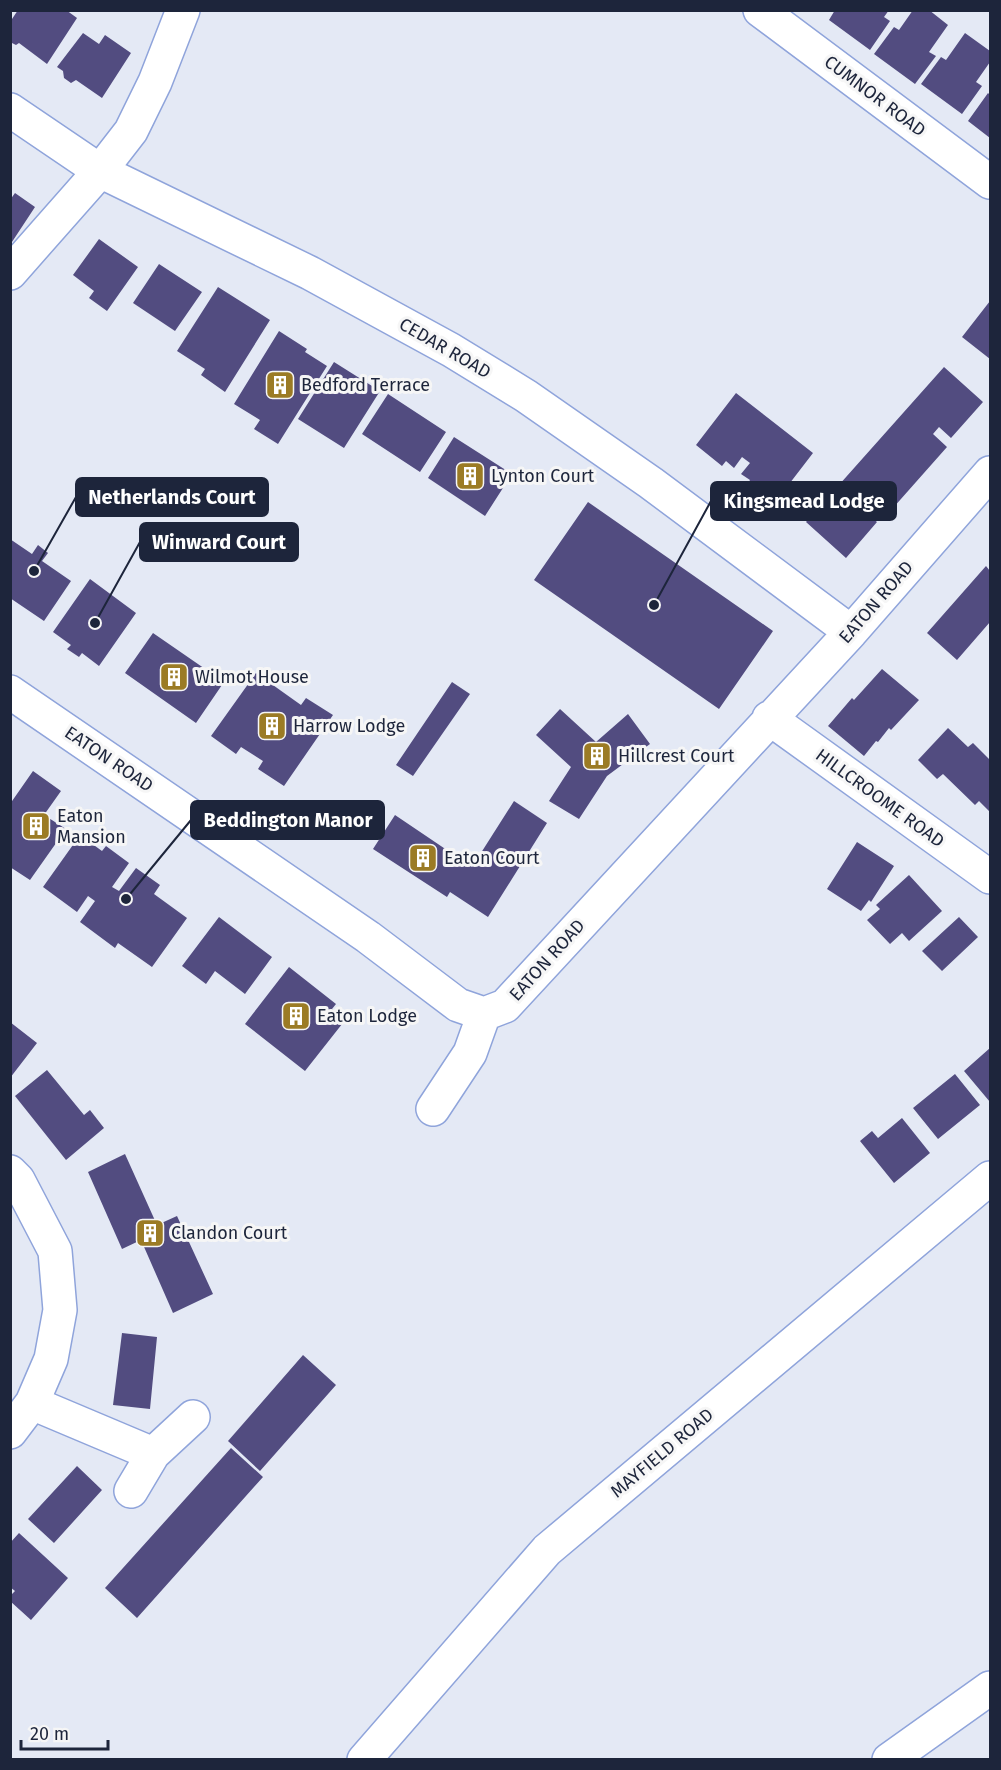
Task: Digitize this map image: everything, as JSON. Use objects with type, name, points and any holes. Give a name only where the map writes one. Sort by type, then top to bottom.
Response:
[{"type":"street","points":[[10,273],[100,171],[131,131],[155,82],[183,10]]},
{"type":"street","name":"CUMNOR ROAD","points":[[760,10],[990,182]]},
{"type":"street","name":"CEDAR ROAD","points":[[10,110],[100,171],[310,273],[460,356],[585,435],[850,632]]},
{"type":"street","name":"EATON ROAD","points":[[10,692],[368,937],[458,1005],[484,1014],[505,1006],[850,632],[990,473]]},
{"type":"street","name":"HILLCROOME ROAD","points":[[769,718],[990,877]]},
{"type":"street","points":[[433,1109],[470,1053],[484,1014]]},
{"type":"street","points":[[10,1172],[18,1180],[55,1251],[60,1310],[51,1359],[32,1403],[10,1432]]},
{"type":"street","name":"MAYFIELD ROAD","points":[[364,1760],[547,1550],[990,1178]]},
{"type":"street","points":[[32,1403],[153,1454]]},
{"type":"street","points":[[130,1491],[153,1454],[193,1417]]},
{"type":"street","points":[[889,1760],[990,1688]]},
{"type":"building","points":[[18,10],[66,10],[77,18],[47,64],[19,43],[16,45],[10,42],[10,22]]},
{"type":"building","points":[[835,10],[889,10],[884,17],[890,21],[870,50],[829,20]]},
{"type":"building","points":[[913,10],[929,10],[948,25],[929,52],[936,56],[915,84],[874,54],[894,27],[899,30]]},
{"type":"building","points":[[83,33],[99,44],[105,35],[131,53],[102,98],[76,80],[71,83],[64,78],[63,71],[57,67]]},
{"type":"building","points":[[965,33],[990,51],[990,62],[976,82],[982,86],[962,114],[921,84],[941,57],[946,60]]},
{"type":"building","points":[[988,93],[990,95],[990,138],[968,121]]},
{"type":"building","points":[[15,193],[35,207],[10,245],[10,200]]},
{"type":"building","points":[[99,239],[138,267],[107,311],[89,298],[94,291],[73,275]]},
{"type":"building","points":[[159,264],[202,292],[175,331],[133,303]]},
{"type":"building","points":[[218,287],[270,320],[225,392],[201,375],[205,369],[177,351]]},
{"type":"building","points":[[990,301],[990,359],[962,337]]},
{"type":"building","name":"Bedford Terrace","points":[[279,331],[307,349],[305,352],[327,366],[278,444],[254,429],[260,420],[234,404]]},
{"type":"building","name":"Bedford Terrace","points":[[334,362],[380,391],[344,448],[298,419]]},
{"type":"building","points":[[944,367],[983,402],[951,438],[939,427],[933,434],[947,447],[885,517],[872,506],[866,513],[877,522],[846,558],[806,522]]},
{"type":"building","points":[[736,393],[813,453],[773,505],[747,485],[750,480],[741,474],[750,463],[742,457],[734,468],[726,461],[722,466],[696,445]]},
{"type":"building","points":[[388,394],[446,432],[420,472],[362,434]]},
{"type":"building","name":"Lynton Court","points":[[454,437],[512,474],[485,516],[428,478]]},
{"type":"building","points":[[588,502],[773,631],[719,709],[534,580]]},
{"type":"building","points":[[10,539],[32,554],[38,545],[48,553],[42,561],[71,581],[44,621],[10,598]]},
{"type":"building","points":[[986,566],[990,571],[990,622],[957,660],[927,633]]},
{"type":"building","points":[[90,579],[136,613],[99,666],[82,653],[79,657],[67,649],[71,645],[53,632]]},
{"type":"building","name":"Wilmot House","points":[[153,633],[224,682],[196,723],[125,673]]},
{"type":"building","points":[[882,669],[919,700],[891,730],[889,728],[878,742],[876,741],[864,756],[828,726],[852,698],[854,700]]},
{"type":"building","name":"Harrow Lodge","points":[[256,673],[301,705],[306,698],[333,715],[284,786],[258,769],[263,761],[241,747],[236,754],[211,736]]},
{"type":"building","points":[[452,682],[470,694],[413,776],[396,765]]},
{"type":"building","name":"Hillcrest Court","points":[[560,709],[596,742],[628,714],[650,744],[607,776],[579,819],[549,801],[571,767],[536,735]]},
{"type":"building","points":[[948,728],[968,747],[973,743],[990,760],[990,812],[979,801],[975,805],[943,774],[937,779],[918,760]]},
{"type":"building","name":"Eaton Mansion","points":[[33,771],[61,791],[44,815],[66,829],[30,880],[10,867],[10,804]]},
{"type":"building","name":"Eaton Court","points":[[514,801],[547,823],[488,917],[450,892],[447,897],[373,849],[395,815],[472,867]]},
{"type":"building","points":[[80,835],[102,851],[106,846],[129,863],[112,887],[119,891],[136,868],[160,885],[154,894],[187,918],[152,967],[118,943],[115,948],[80,922],[95,901],[88,896],[77,912],[43,887]]},
{"type":"building","points":[[857,842],[894,866],[871,902],[869,900],[861,911],[827,889]]},
{"type":"building","points":[[909,875],[942,911],[909,941],[902,933],[890,944],[867,920],[880,909],[876,905]]},
{"type":"building","points":[[219,917],[272,957],[245,994],[215,971],[206,984],[182,966]]},
{"type":"building","points":[[959,917],[978,937],[942,971],[922,951]]},
{"type":"building","name":"Eaton Lodge","points":[[289,967],[336,1004],[332,1009],[346,1019],[305,1071],[245,1024]]},
{"type":"building","points":[[10,1022],[37,1043],[10,1078]]},
{"type":"building","points":[[990,1048],[990,1102],[964,1071]]},
{"type":"building","points":[[47,1070],[84,1115],[90,1110],[104,1128],[66,1160],[15,1096]]},
{"type":"building","points":[[955,1074],[980,1105],[938,1139],[913,1108]]},
{"type":"building","points":[[902,1118],[930,1153],[894,1183],[860,1141],[872,1131],[878,1138]]},
{"type":"building","name":"Clandon Court","points":[[125,1154],[157,1225],[177,1216],[213,1294],[173,1313],[141,1240],[122,1249],[88,1172]]},
{"type":"building","points":[[122,1333],[157,1337],[150,1409],[113,1405]]},
{"type":"building","points":[[303,1355],[336,1385],[260,1471],[228,1441]]},
{"type":"building","points":[[231,1448],[263,1477],[137,1618],[105,1588]]},
{"type":"building","points":[[77,1466],[102,1490],[54,1543],[28,1519]]},
{"type":"building","points":[[19,1533],[68,1578],[31,1620],[10,1601],[10,1596],[15,1591],[10,1587],[10,1543]]},
{"type":"place","name":"Bedford Terrace","points":[[280,385]]},
{"type":"place","name":"Lynton Court","points":[[470,476]]},
{"type":"place","name":"Netherlands Court","points":[[34,571]]},
{"type":"place","name":"Kingsmead Lodge","points":[[654,605]]},
{"type":"place","name":"Winward Court","points":[[95,623]]},
{"type":"place","name":"Wilmot House","points":[[174,677]]},
{"type":"place","name":"Harrow Lodge","points":[[272,726]]},
{"type":"place","name":"Hillcrest Court","points":[[597,756]]},
{"type":"place","name":"Eaton Mansion","points":[[36,826]]},
{"type":"place","name":"Eaton Court","points":[[423,858]]},
{"type":"place","name":"Beddington Manor","points":[[126,899]]},
{"type":"place","name":"Eaton Lodge","points":[[296,1016]]},
{"type":"place","name":"Clandon Court","points":[[150,1233]]}]
